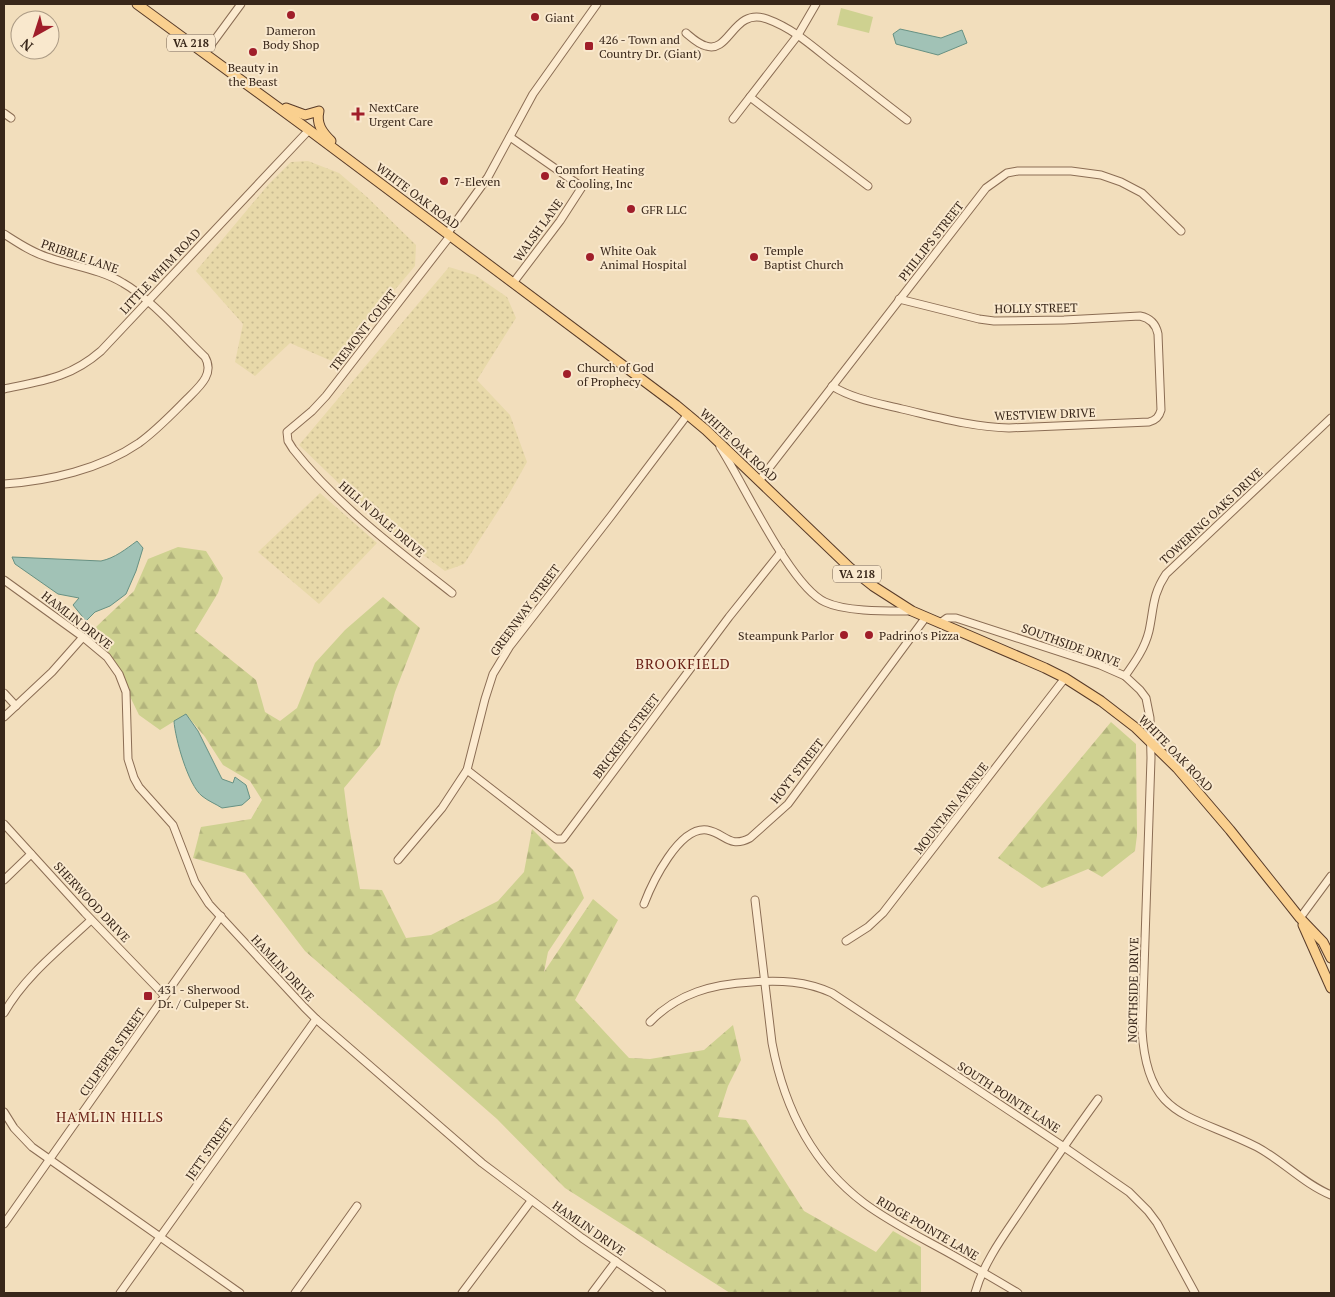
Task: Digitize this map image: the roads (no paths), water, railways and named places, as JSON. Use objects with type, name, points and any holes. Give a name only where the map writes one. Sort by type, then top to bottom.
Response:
[{"type":"main road","name":"WHITE OAK ROAD","points":[[139,4],[688,414],[860,577],[912,611],[1036,664],[1064,678],[1108,706],[1151,741],[1183,775],[1300,918],[1323,942],[1331,958]]},
{"type":"main road","points":[[272,102],[305,115],[319,111],[318,124],[322,131],[349,160]]},
{"type":"main road","name":"WHITE OAK ROAD","points":[[1300,918],[1331,988]]},
{"type":"street","points":[[204,53],[241,4]]},
{"type":"street","name":"TREMONT COURT","points":[[287,432],[312,411],[326,396],[449,235],[482,187],[533,94],[597,4]]},
{"type":"street","points":[[733,120],[798,35],[816,4]]},
{"type":"street","points":[[686,33],[704,46],[715,47],[724,41],[740,23],[746,20],[766,19],[798,35],[907,120]]},
{"type":"street","points":[[750,97],[868,186]]},
{"type":"street","points":[[4,113],[11,118]]},
{"type":"street","name":"LITTLE WHIM ROAD","points":[[4,389],[51,379],[79,368],[101,351],[308,130]]},
{"type":"street","name":"WALSH LANE","points":[[510,136],[582,187],[560,221],[513,283]]},
{"type":"street","name":"PHILLIPS STREET","points":[[759,480],[986,188],[1007,173],[1026,170],[1071,171],[1101,175],[1121,182],[1142,193],[1181,231]]},
{"type":"street","name":"PRIBBLE LANE","points":[[4,234],[19,244],[48,258],[114,278],[134,290],[205,357],[209,367],[205,380],[155,430],[124,452],[86,468],[60,475],[4,484]]},
{"type":"street","name":"HOLLY STREET","points":[[899,299],[994,321],[1144,317],[1155,325],[1158,330],[1158,342]]},
{"type":"street","name":"WESTVIEW DRIVE","points":[[832,386],[853,397],[962,423],[989,427],[1009,428],[1148,422],[1157,418],[1161,410],[1158,342]]},
{"type":"street","name":"GREENWAY STREET","points":[[398,860],[454,793],[467,770],[493,674],[510,646],[688,414]]},
{"type":"street","name":"TOWERING OAKS DRIVE","points":[[1125,676],[1146,643],[1154,597],[1166,574],[1331,418]]},
{"type":"street","points":[[706,430],[725,455],[781,552],[805,586],[816,596],[826,602],[858,608],[912,611]]},
{"type":"street","name":"HILL N DALE DRIVE","points":[[287,432],[288,441],[297,453],[332,491],[376,533],[452,593]]},
{"type":"street","name":"BRICKERT STREET","points":[[467,770],[556,839],[563,838],[781,552]]},
{"type":"street","name":"HAMLIN DRIVE","points":[[4,580],[83,637],[114,665],[123,683],[126,700],[128,759],[134,778],[139,787],[173,825],[195,882],[209,904],[316,1019],[482,1163],[531,1201],[662,1293]]},
{"type":"street","name":"HOYT STREET","points":[[644,904],[656,876],[675,849],[691,834],[696,831],[708,830],[732,842],[745,841],[781,811],[926,618]]},
{"type":"street","name":"SOUTHSIDE DRIVE","points":[[940,623],[948,618],[956,618],[1100,665],[1125,676],[1146,698],[1150,718],[1151,741]]},
{"type":"street","points":[[4,717],[52,672],[83,637]]},
{"type":"street","name":"MOUNTAIN AVENUE","points":[[846,941],[868,927],[883,914],[1064,678]]},
{"type":"street","points":[[4,692],[16,706]]},
{"type":"street","name":"NORTHSIDE DRIVE","points":[[1151,741],[1142,1030],[1145,1058],[1151,1081],[1160,1095],[1173,1107],[1202,1124],[1256,1147],[1331,1195]]},
{"type":"street","name":"SHERWOOD DRIVE","points":[[4,824],[91,920],[165,996]]},
{"type":"street","points":[[4,880],[31,854]]},
{"type":"street","points":[[1300,918],[1331,876]]},
{"type":"street","name":"RIDGE POINTE LANE","points":[[755,900],[772,1043],[781,1086],[796,1121],[819,1158],[849,1190],[878,1213],[1018,1293]]},
{"type":"street","name":"CULPEPER STREET","points":[[4,1224],[221,916]]},
{"type":"street","points":[[4,1012],[15,995],[35,973],[91,920]]},
{"type":"street","name":"SOUTH POINTE LANE","points":[[650,1022],[667,1007],[684,997],[703,989],[717,986],[765,981],[796,981],[832,993],[1120,1185],[1144,1207],[1161,1231],[1196,1293]]},
{"type":"street","name":"JETT STREET","points":[[120,1293],[316,1019]]},
{"type":"street","points":[[974,1293],[983,1272],[1000,1242],[1098,1099]]},
{"type":"street","points":[[4,1112],[22,1138],[240,1293]]},
{"type":"street","points":[[462,1293],[531,1201]]},
{"type":"street","points":[[296,1293],[357,1206]]},
{"type":"street","points":[[592,1293],[616,1261]]},
{"type":"water","points":[[900,29],[941,38],[962,30],[967,43],[938,55],[896,44],[893,34]]},
{"type":"water","points":[[137,541],[143,548],[126,594],[110,606],[95,612],[86,621],[73,605],[79,598],[58,594],[15,564],[12,557],[101,561],[116,555]]},
{"type":"water","points":[[186,714],[198,731],[222,779],[233,783],[235,777],[246,785],[250,798],[242,805],[222,808],[204,798],[192,782],[183,761],[174,721]]},
{"type":"place","name":"Dameron Body Shop","points":[[291,15]]},
{"type":"place","name":"Giant","points":[[535,17]]},
{"type":"place","name":"426 - Town and Country Dr. (Giant)","points":[[589,46]]},
{"type":"place","name":"Beauty in the Beast","points":[[253,52]]},
{"type":"place","name":"NextCare Urgent Care","points":[[358,114]]},
{"type":"place","name":"Comfort Heating & Cooling, Inc","points":[[545,176]]},
{"type":"place","name":"7-Eleven","points":[[444,181]]},
{"type":"place","name":"GFR LLC","points":[[631,209]]},
{"type":"place","name":"White Oak Animal Hospital","points":[[590,257]]},
{"type":"place","name":"Temple Baptist Church","points":[[754,257]]},
{"type":"place","name":"Church of God of Prophecy","points":[[567,374]]},
{"type":"place","name":"Steampunk Parlor","points":[[844,635]]},
{"type":"place","name":"Padrino's Pizza","points":[[869,635]]},
{"type":"place","name":"431 - Sherwood Dr. / Culpeper St.","points":[[148,996]]},
{"type":"district","name":"BROOKFIELD","points":[[683,663]]},
{"type":"district","name":"HAMLIN HILLS","points":[[110,1116]]}]
